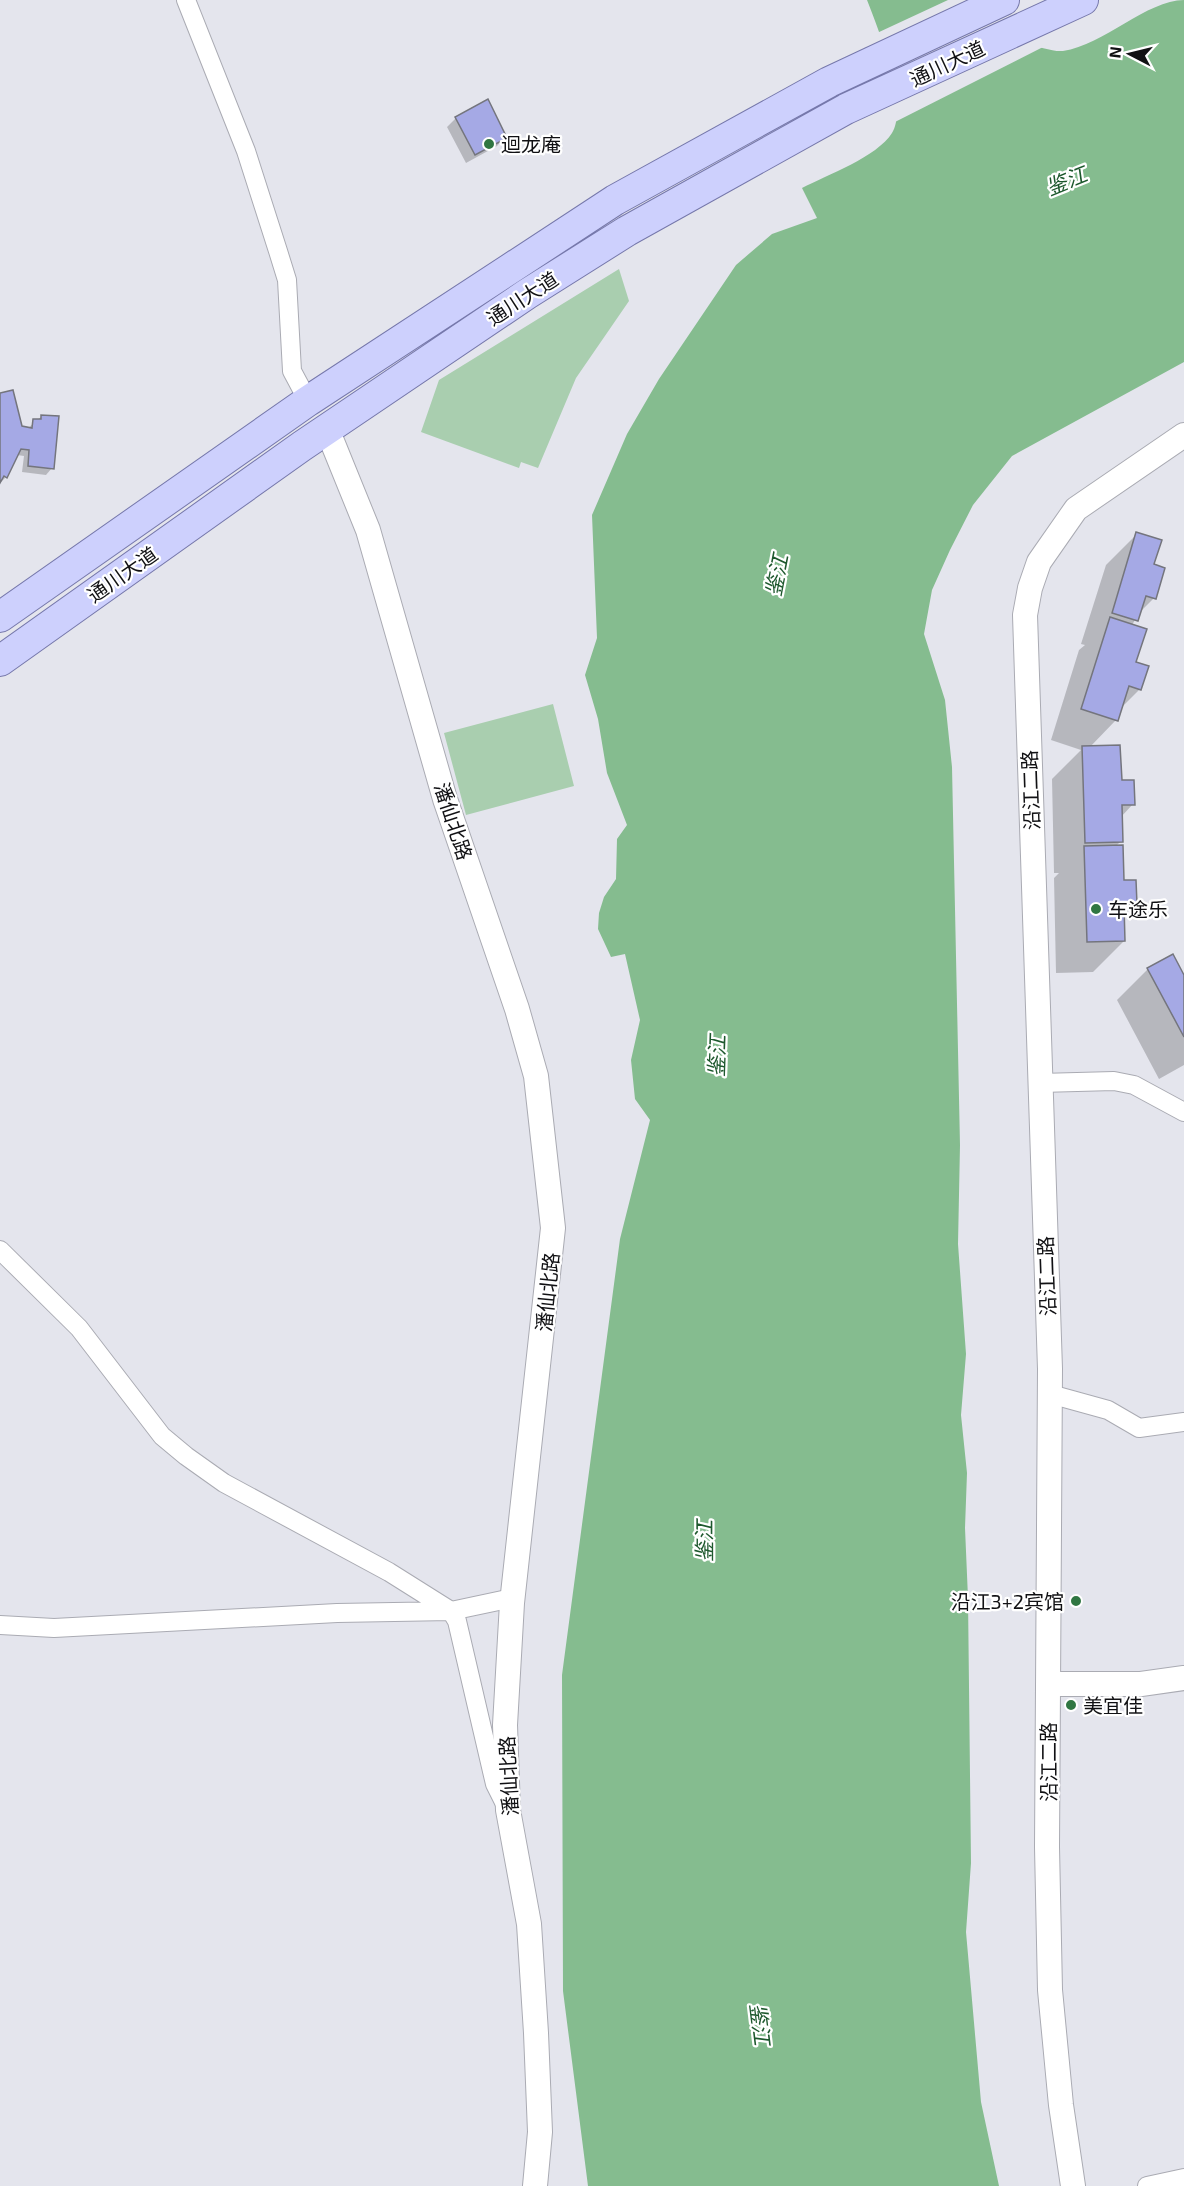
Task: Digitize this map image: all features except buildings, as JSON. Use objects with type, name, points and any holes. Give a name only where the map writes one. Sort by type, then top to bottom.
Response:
[{"type":"main road","name":"通川大道","points":[[0,617],[308,401],[615,200],[829,82],[1004,0]]},
{"type":"main road","name":"通川大道","points":[[0,661],[327,429],[527,294],[627,231],[846,109],[1083,0]]},
{"type":"street","points":[[186,0],[246,151],[287,280],[292,371],[308,401]]},
{"type":"street","name":"潘仙北路","points":[[327,429],[368,530],[445,799],[517,1010],[536,1076],[553,1228],[512,1598],[505,1725],[508,1810],[529,1924],[540,2132],[535,2186]]},
{"type":"street","name":"沿江二路","points":[[1073,2186],[1061,2104],[1050,1990],[1048,1684],[1050,1394],[1025,615],[1030,588],[1048,545],[1076,509],[1184,435]]},
{"type":"street","points":[[1040,1083],[1114,1081],[1134,1085],[1184,1112]]},
{"type":"street","points":[[0,1250],[79,1328],[162,1436],[186,1456],[224,1483],[389,1572],[451,1611],[457,1621],[495,1784],[508,1810]]},
{"type":"street","points":[[1050,1394],[1107,1410],[1139,1428],[1184,1422]]},
{"type":"street","points":[[0,1625],[54,1628],[337,1613],[451,1611],[512,1598]]},
{"type":"street","points":[[1048,1684],[1141,1684],[1184,1678]]},
{"type":"street","points":[[1147,2186],[1184,2178]]},
{"type":"shaded area","points":[[619,269],[629,301],[576,378],[538,468],[521,462],[519,468],[421,432],[439,380]]},
{"type":"shaded area","points":[[553,704],[574,786],[466,815],[444,733]]},
{"type":"water","name":"鉴江","points":[[867,0],[1007,0],[1026,44],[1063,51],[1094,40],[1155,7],[1184,0],[1184,362],[1012,456],[973,505],[950,550],[932,590],[924,634],[945,700],[952,767],[960,1145],[958,1244],[966,1354],[961,1415],[967,1473],[965,1528],[971,1863],[966,1932],[981,2102],[999,2186],[588,2186],[563,1991],[562,1675],[620,1239],[650,1120],[635,1099],[631,1060],[640,1020],[625,954],[611,957],[598,929],[599,913],[604,897],[616,879],[617,839],[627,825],[607,773],[598,719],[585,675],[597,638],[592,515],[627,434],[659,379],[736,265],[772,234],[817,218],[802,188],[864,158],[885,142],[892,133],[896,121],[897,105],[894,86],[884,47]]},
{"type":"pier","points":[[948,0],[1010,0],[1028,42],[1047,45],[891,124],[895,101],[877,33]]},
{"type":"place","name":"迴龙庵","points":[[489,144]]},
{"type":"place","name":"车途乐","points":[[1096,909]]},
{"type":"place","name":"沿江3+2宾馆","points":[[1076,1601]]},
{"type":"place","name":"美宜佳","points":[[1071,1705]]}]
